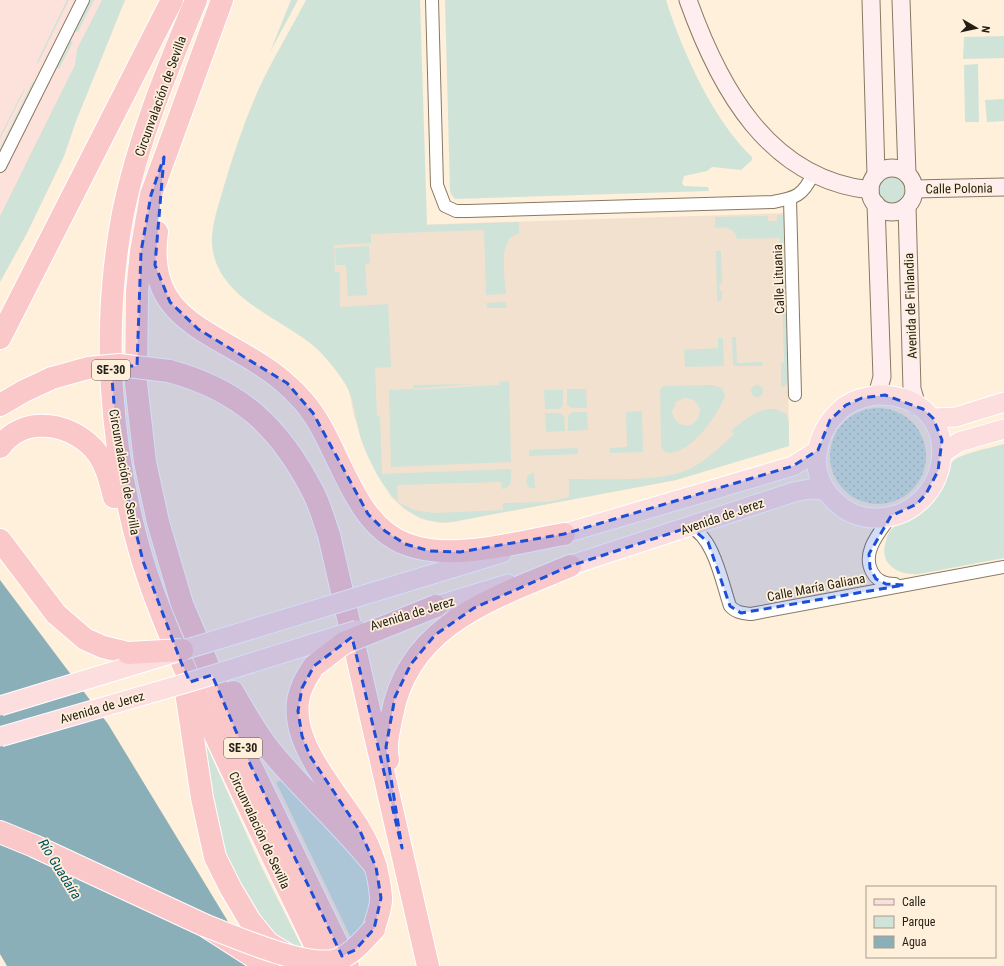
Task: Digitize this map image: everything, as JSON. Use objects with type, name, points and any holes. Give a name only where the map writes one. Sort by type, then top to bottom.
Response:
[{"type":"highway","points":[[0,338],[172,0]]},
{"type":"highway","points":[[131,178],[144,100],[182,0]]},
{"type":"highway","name":"Circunvalación de Sevilla","points":[[196,0],[146,127],[131,178],[123,214],[113,288],[110,343],[111,375],[118,448],[126,492],[143,561],[181,656],[325,966]]},
{"type":"highway","name":"Circunvalación de Sevilla","points":[[222,0],[151,195],[141,252],[137,291],[136,383],[145,462],[158,522],[182,604],[250,764],[348,966]]},
{"type":"highway","points":[[164,157],[162,198],[155,243],[155,265],[170,302],[184,318],[198,329],[260,364],[287,383],[305,402],[325,433],[352,490],[368,514],[385,531],[405,544],[430,551],[460,552],[564,534]]},
{"type":"highway","points":[[0,405],[52,378],[88,368],[119,365],[169,371],[196,378],[222,391],[257,414],[290,451],[314,493],[329,535],[375,741],[402,848],[428,966]]},
{"type":"highway","points":[[0,447],[6,439],[22,430],[40,426],[66,429],[85,440],[98,454],[107,470],[124,534],[143,561]]},
{"type":"highway","points":[[158,522],[222,671],[248,719],[268,748],[338,823],[376,867]]},
{"type":"highway","points":[[0,540],[56,614],[84,638],[103,647],[128,653],[181,656],[194,734],[202,798],[216,857],[231,889],[250,920],[268,943],[292,958]]},
{"type":"highway","points":[[402,848],[386,747],[395,697],[411,664],[436,635],[474,608],[570,566]]},
{"type":"highway","points":[[0,832],[262,949],[312,962],[333,961],[355,950],[374,929],[381,898],[376,867],[360,830],[310,756],[302,736],[298,711],[302,688],[314,666],[344,643],[436,606]]},
{"type":"highway","points":[[204,924],[268,966]]},
{"type":"main road","points":[[688,0],[722,77],[750,122],[770,144],[813,174],[846,186],[874,190]]},
{"type":"main road","points":[[871,0],[874,190],[882,377],[877,395]]},
{"type":"main road","points":[[874,190],[884,210],[894,212],[907,206],[911,201],[901,0]]},
{"type":"main road","points":[[874,190],[884,169],[894,168],[910,182]]},
{"type":"main road","name":"Calle Polonia","points":[[910,182],[1004,187]]},
{"type":"main road","name":"Avenida de Finlandia","points":[[907,206],[912,389],[917,406]]},
{"type":"main road","points":[[877,395],[894,397],[917,406],[933,418],[939,429],[943,452],[938,471],[926,494],[918,504],[891,516],[875,518],[853,514],[838,504],[824,490],[815,467],[818,450],[825,430],[836,414],[855,401],[877,395]]},
{"type":"main road","points":[[933,418],[956,417],[1004,402]]},
{"type":"main road","points":[[943,452],[960,442],[1004,429]]},
{"type":"main road","name":"Avenida de Jerez","points":[[0,706],[181,656],[400,584],[793,466],[818,450]]},
{"type":"main road","name":"Avenida de Jerez","points":[[0,737],[193,681],[570,566],[802,490],[824,490]]},
{"type":"street","points":[[0,166],[83,0]]},
{"type":"street","points":[[432,0],[437,185],[445,206],[456,210],[468,211],[773,202],[790,199],[797,196],[805,188],[813,174]]},
{"type":"street","name":"Calle Lituania","points":[[790,199],[795,395]]},
{"type":"street","name":"Calle María Galiana","points":[[891,516],[873,544],[869,554],[870,568],[876,579],[886,584],[904,585]]},
{"type":"street","name":"Calle María Galiana","points":[[690,527],[697,530],[708,542],[730,606],[734,610],[751,614],[1004,567]]},
{"type":"highlighted area","points":[[164,157],[155,265],[170,302],[198,329],[287,383],[313,413],[368,514],[385,531],[405,544],[430,551],[460,552],[564,534],[793,466],[818,450],[830,420],[846,405],[862,398],[885,395],[923,409],[933,418],[942,440],[938,471],[926,494],[917,504],[891,516],[869,554],[870,568],[876,579],[886,584],[904,585],[741,613],[730,606],[708,542],[690,527],[570,566],[474,608],[435,635],[411,664],[395,697],[386,747],[402,848],[352,637],[314,666],[302,688],[298,711],[302,736],[310,756],[360,831],[376,867],[381,898],[374,929],[355,950],[342,956],[250,764],[212,675],[190,682],[143,561],[126,492],[117,441],[111,366],[137,366],[141,252],[151,195]]},
{"type":"shaded area","points":[[0,0],[125,0],[76,121],[64,156],[27,233],[0,282]]},
{"type":"shaded area","points":[[786,213],[789,446],[676,480],[452,522],[441,523],[421,519],[404,509],[391,497],[369,457],[354,416],[318,228]]},
{"type":"green space","points":[[67,0],[69,0],[38,63],[36,64]]},
{"type":"green space","points":[[90,0],[94,0],[78,32],[75,31]]},
{"type":"green space","points":[[102,0],[125,0],[76,121],[64,156],[27,233],[0,282],[0,216],[75,65],[77,49]]},
{"type":"green space","points":[[291,0],[298,0],[270,52]]},
{"type":"green space","points":[[306,0],[420,0],[427,225],[519,222],[519,234],[512,236],[505,250],[504,269],[506,294],[486,295],[484,230],[371,234],[371,243],[334,245],[335,272],[340,272],[340,307],[388,304],[391,367],[375,368],[377,416],[380,416],[382,474],[511,469],[511,483],[507,488],[502,489],[501,482],[397,485],[398,502],[383,485],[367,455],[361,439],[349,391],[332,365],[310,343],[264,313],[235,291],[224,277],[216,262],[212,244],[214,222],[227,174],[239,139],[262,81]]},
{"type":"green space","points":[[445,0],[666,0],[681,41],[700,84],[724,124],[752,157],[752,160],[741,170],[712,167],[707,171],[684,176],[682,183],[684,186],[708,187],[709,191],[455,199],[450,190]]},
{"type":"green space","points":[[1004,36],[1004,58],[963,59],[964,37]]},
{"type":"green space","points":[[70,41],[73,42],[59,69],[56,68]]},
{"type":"green space","points":[[978,64],[979,122],[965,122],[964,65]]},
{"type":"green space","points":[[33,81],[34,84],[0,152],[0,148]]},
{"type":"green space","points":[[25,89],[0,139],[0,136]]},
{"type":"green space","points":[[1004,99],[1004,121],[987,122],[985,100]]},
{"type":"green space","points":[[892,176],[902,180],[906,190],[902,200],[892,204],[882,200],[878,190],[882,180]]},
{"type":"green space","points":[[777,215],[783,215],[788,382],[784,387],[781,386],[781,363],[784,362],[780,238],[737,239],[732,230],[715,228],[715,217],[768,216],[768,221],[777,221]]},
{"type":"green space","points":[[369,246],[370,263],[365,264],[367,295],[348,296],[346,265],[336,265],[335,248]]},
{"type":"green space","points":[[716,251],[721,251],[722,284],[719,283],[720,291],[722,290],[722,298],[720,301],[717,301]]},
{"type":"green space","points":[[506,302],[507,308],[487,308],[486,303]]},
{"type":"green space","points":[[732,337],[736,337],[737,363],[762,362],[763,366],[733,366]]},
{"type":"green space","points":[[718,338],[723,338],[724,366],[685,367],[684,350],[718,348]]},
{"type":"green space","points":[[509,381],[511,462],[391,467],[389,390],[413,389],[413,385],[473,384],[414,390],[499,386],[499,382]]},
{"type":"green space","points":[[712,385],[722,388],[725,395],[717,412],[702,433],[683,449],[674,452],[665,452],[661,446],[660,389],[664,386]],"holes":[[[685,398],[694,400],[700,408],[697,420],[693,424],[688,425],[678,423],[672,412],[676,402]]]},
{"type":"green space","points":[[755,385],[759,385],[763,391],[759,397],[755,397],[751,393],[751,389]]},
{"type":"green space","points":[[567,389],[586,389],[587,408],[572,408],[567,405]]},
{"type":"green space","points":[[544,390],[563,390],[563,405],[560,409],[545,409]]},
{"type":"green space","points":[[878,408],[896,412],[905,416],[912,422],[918,429],[922,438],[926,456],[922,474],[918,483],[912,490],[905,496],[896,500],[878,504],[860,500],[851,496],[844,490],[838,483],[834,474],[830,456],[834,438],[838,429],[844,422],[851,416],[860,412]]},
{"type":"green space","points":[[772,409],[780,411],[787,415],[789,424],[789,446],[676,480],[452,522],[435,522],[419,517],[406,509],[399,502],[414,510],[435,513],[503,510],[503,503],[548,502],[569,497],[569,479],[660,477],[674,475],[692,468],[717,450],[734,434],[731,431],[757,412]]},
{"type":"green space","points":[[642,411],[643,452],[610,453],[610,448],[627,447],[626,412]]},
{"type":"green space","points":[[572,412],[587,412],[588,430],[568,431],[568,416]]},
{"type":"green space","points":[[545,413],[560,413],[564,416],[565,431],[546,432]]},
{"type":"green space","points":[[1004,444],[1004,558],[919,574],[904,573],[897,571],[892,567],[887,562],[884,549],[889,532],[901,521],[925,507],[935,498],[952,462],[969,453]]},
{"type":"green space","points":[[578,448],[578,454],[529,456],[529,450]]},
{"type":"green space","points":[[534,472],[535,489],[528,487],[526,481],[528,475]]},
{"type":"green space","points":[[200,731],[261,866],[306,955],[274,941],[223,857]]},
{"type":"green space","points":[[282,780],[365,865],[373,893],[365,929],[352,940],[276,782]]},
{"type":"water","name":"Río Guadaíra","points":[[0,580],[108,724],[255,966],[7,966],[0,954]]}]
